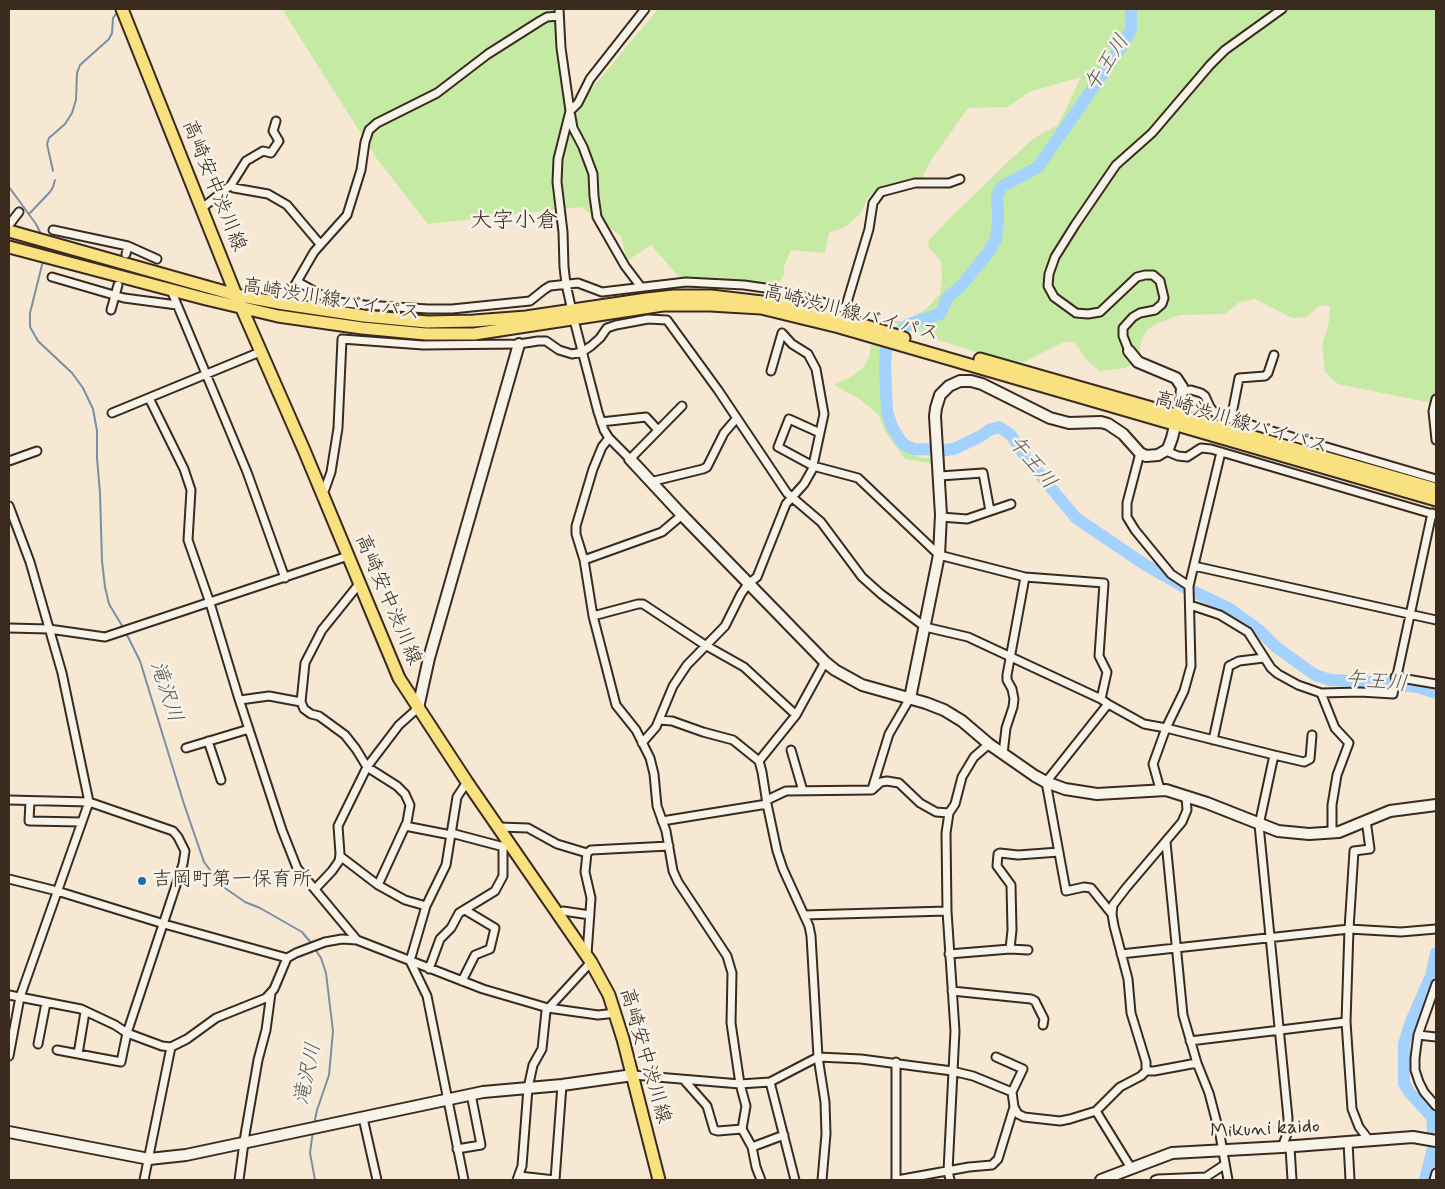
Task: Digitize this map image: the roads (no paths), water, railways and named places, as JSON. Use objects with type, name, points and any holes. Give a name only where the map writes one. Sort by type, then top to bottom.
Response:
[{"type":"main road","name":"高崎安中渋川線","points":[[124,14],[241,307],[321,491],[399,678],[498,827],[506,843],[589,958],[609,995],[616,1013],[633,1075],[659,1180]]},
{"type":"main road","name":"高崎渋川線バイパス","points":[[9,231],[236,294],[284,304],[364,316],[452,322],[573,315],[663,305],[710,304],[761,308],[848,329],[1436,489]]},
{"type":"main road","name":"高崎渋川線バイパス","points":[[9,247],[278,316],[362,328],[426,334],[474,334],[573,315]]},
{"type":"main road","name":"高崎渋川線バイパス","points":[[1177,420],[1436,500]]},
{"type":"street","points":[[645,9],[590,78],[578,103],[570,111],[558,159],[566,284],[601,422],[609,438],[650,482],[825,662],[852,681],[935,706],[962,721],[989,744],[1046,782],[1065,789],[1096,794],[1166,790],[1206,803],[1259,825],[1293,833],[1316,834],[1332,833],[1353,827],[1390,811],[1436,805]]},
{"type":"street","points":[[872,790],[889,734],[910,698],[939,555],[941,517],[936,408],[940,395],[955,383],[971,381],[982,384],[1050,418],[1069,423],[1101,422],[1108,424],[1123,434],[1140,453],[1152,456],[1166,451],[1177,420],[1182,391],[1179,382],[1176,378],[1138,362],[1129,351],[1123,336],[1123,328],[1134,317],[1140,313],[1155,310],[1162,304],[1164,298],[1160,281],[1152,275],[1137,277],[1100,312],[1088,314],[1076,313],[1054,297],[1048,286],[1048,274],[1055,257],[1075,224],[1116,165],[1152,133],[1225,50],[1282,9]]},
{"type":"street","points":[[284,304],[320,244],[342,223],[351,206],[369,130],[377,123],[438,93],[488,54],[540,21],[559,12],[561,48],[573,128],[583,147],[593,174],[597,217],[625,266],[641,287]]},
{"type":"street","points":[[202,209],[232,185],[246,161],[263,151],[271,153],[279,140],[273,131],[276,121]]},
{"type":"street","points":[[298,282],[325,297],[350,304],[452,309],[530,302],[545,288],[566,284],[585,284],[602,292],[686,282],[744,285],[782,292],[845,309],[869,229],[873,203],[881,192],[915,183],[949,184],[960,179]]},
{"type":"street","points":[[232,185],[234,188],[268,194],[287,205],[320,244]]},
{"type":"street","points":[[9,225],[18,212]]},
{"type":"street","points":[[53,230],[158,259]]},
{"type":"street","points":[[52,277],[124,298],[177,305]]},
{"type":"street","points":[[111,310],[118,286]]},
{"type":"street","points":[[171,290],[247,472],[285,578]]},
{"type":"street","points":[[321,491],[325,489],[331,472],[338,428],[342,339],[423,345],[519,344],[538,340],[546,342],[566,353],[582,352],[596,342],[607,328],[659,318],[667,320],[791,496],[821,522],[862,577],[881,594],[925,627],[968,637],[1101,699],[1144,724],[1304,762],[1310,759],[1312,735]]},
{"type":"street","points":[[642,743],[656,727],[673,686],[687,665],[725,626],[741,594],[757,576],[786,504],[806,481],[813,466],[824,414],[816,369],[808,354],[792,344],[782,333],[771,371]]},
{"type":"street","points":[[316,889],[332,872],[339,861],[338,826],[367,767],[399,725],[418,708],[429,658],[519,344]]},
{"type":"street","points":[[112,413],[260,352]]},
{"type":"street","points":[[1231,419],[1239,378],[1268,374],[1274,355]]},
{"type":"street","points":[[1182,391],[1191,390],[1202,393],[1216,414],[1436,479]]},
{"type":"street","points":[[149,398],[184,469],[191,490],[188,540],[210,603],[282,830],[297,868],[357,940]]},
{"type":"street","points":[[1436,399],[1433,411],[1436,440]]},
{"type":"street","points":[[630,460],[682,406]]},
{"type":"street","points":[[601,422],[646,418],[658,430]]},
{"type":"street","points":[[650,482],[707,467],[724,433],[736,419]]},
{"type":"street","points":[[820,433],[789,419],[778,447],[813,466],[858,478],[939,555],[1025,577],[1104,583],[1099,656],[1107,672],[1101,699]]},
{"type":"street","points":[[609,438],[602,447],[593,469],[576,526],[576,534],[584,560],[593,616],[616,705],[636,730],[650,758],[654,774],[657,806],[669,846],[673,871],[678,882],[727,956],[732,973],[731,1023],[740,1084],[746,1106],[742,1129],[752,1147],[761,1180]]},
{"type":"street","points":[[1166,451],[1178,456],[1187,457],[1202,448],[1221,452],[1434,514],[1393,694],[1360,692],[1321,693],[1308,689],[1278,674],[1264,658],[1248,632],[1220,615],[1190,604]]},
{"type":"street","points":[[9,461],[37,451]]},
{"type":"street","points":[[1160,789],[1154,764],[1166,728],[1184,691],[1192,666],[1189,587],[1221,452]]},
{"type":"street","points":[[1140,453],[1127,503],[1127,517],[1135,530],[1171,574],[1189,587]]},
{"type":"street","points":[[940,476],[983,473],[990,511]]},
{"type":"street","points":[[941,517],[967,519],[1011,504]]},
{"type":"street","points":[[9,506],[30,562],[62,673],[89,802],[20,997],[9,1056]]},
{"type":"street","points":[[584,560],[662,532],[682,515]]},
{"type":"street","points":[[9,628],[49,629],[105,637],[348,556]]},
{"type":"street","points":[[1194,566],[1436,620]]},
{"type":"street","points":[[1003,754],[1006,728],[1014,699],[1012,689],[1007,680],[1025,577]]},
{"type":"street","points":[[359,584],[322,630],[305,663],[301,702],[304,709],[311,714],[319,716],[345,735],[367,767],[397,786],[405,794],[410,805],[405,826],[378,885]]},
{"type":"street","points":[[593,616],[643,604],[705,645],[744,667],[796,715]]},
{"type":"street","points":[[1213,740],[1229,666],[1238,661],[1264,658]]},
{"type":"street","points":[[759,761],[796,715],[825,662]]},
{"type":"street","points":[[1395,679],[1436,684]]},
{"type":"street","points":[[1321,693],[1335,728],[1349,743],[1337,775],[1332,805],[1332,833]]},
{"type":"street","points":[[240,700],[269,696],[301,702]]},
{"type":"street","points":[[1108,704],[1046,782],[1066,891],[1084,887],[1091,888],[1112,914]]},
{"type":"street","points":[[659,720],[672,721],[733,740],[759,761],[783,869],[804,915],[810,936],[818,1058],[825,1102],[826,1134],[822,1180]]},
{"type":"street","points":[[186,748],[249,729]]},
{"type":"street","points":[[208,741],[221,780]]},
{"type":"street","points":[[950,1180],[948,1171],[955,1031],[947,911],[946,833],[949,813],[955,804],[962,777],[974,757],[989,744]]},
{"type":"street","points":[[791,750],[802,791]]},
{"type":"street","points":[[1274,755],[1259,825],[1288,1118],[1286,1147],[1292,1180]]},
{"type":"street","points":[[662,821],[767,802],[786,791],[872,790],[881,782],[894,781],[899,783],[920,803],[936,812],[949,813]]},
{"type":"street","points":[[464,1180],[427,996],[410,961],[426,906],[446,866],[457,797],[467,782]]},
{"type":"street","points":[[996,1057],[1023,1069],[1012,1092],[1014,1107],[1018,1114],[1024,1117],[1060,1121],[1096,1111],[1120,1087],[1141,1076],[1146,1070],[1146,1062],[1131,1013],[1128,979],[1112,914],[1114,904],[1126,888],[1186,816],[1186,797]]},
{"type":"street","points":[[9,800],[89,802],[173,831],[185,851],[184,864],[127,1033],[121,1062],[57,1050]]},
{"type":"street","points":[[30,801],[29,820],[82,822]]},
{"type":"street","points":[[1366,820],[1370,849],[1354,851],[1346,1022],[1352,1109],[1359,1127],[1369,1140]]},
{"type":"street","points":[[405,826],[506,843],[503,876],[496,891],[460,913],[451,928],[440,939],[429,969]]},
{"type":"street","points":[[498,827],[528,828],[557,844],[587,853],[591,850],[669,846]]},
{"type":"street","points":[[1166,842],[1183,1015],[1197,1063],[1209,1093],[1220,1135],[1228,1180]]},
{"type":"street","points":[[1010,948],[1012,930],[1011,885],[996,866],[998,854],[1018,855],[1058,852]]},
{"type":"street","points":[[562,1085],[556,1180],[518,1178],[522,1166],[528,1088],[533,1065],[542,1049],[548,1008],[589,958],[591,898],[585,872],[587,853]]},
{"type":"street","points":[[340,856],[378,885],[406,900],[426,906]]},
{"type":"street","points":[[9,879],[288,958]]},
{"type":"street","points":[[462,981],[475,955],[490,949],[495,928],[466,910]]},
{"type":"street","points":[[558,914],[563,911],[590,914]]},
{"type":"street","points":[[804,915],[947,911]]},
{"type":"street","points":[[1121,954],[1349,929],[1402,932],[1436,929]]},
{"type":"street","points":[[239,1180],[258,1060],[266,1030],[271,993],[288,958],[296,953],[325,942],[342,939],[357,940],[483,990],[548,1008],[598,1015],[616,1013]]},
{"type":"street","points":[[949,954],[1010,948],[1028,950]]},
{"type":"street","points":[[1436,984],[1415,1046],[1415,1070],[1424,1092],[1436,1106]]},
{"type":"street","points":[[952,992],[1031,999],[1035,1001],[1044,1019],[1043,1024]]},
{"type":"street","points":[[9,995],[85,1012],[127,1033],[162,1046],[171,1047],[187,1039],[216,1018],[258,1002],[271,993]]},
{"type":"street","points":[[38,1044],[46,1002]]},
{"type":"street","points":[[78,1054],[85,1012]]},
{"type":"street","points":[[1190,1041],[1346,1022]]},
{"type":"street","points":[[1418,1035],[1436,1037]]},
{"type":"street","points":[[144,1180],[171,1047]]},
{"type":"street","points":[[9,1132],[148,1159],[186,1155],[471,1094],[562,1085],[633,1075],[740,1084],[770,1082],[818,1058],[834,1057],[896,1062],[952,1071],[973,1076],[1012,1092]]},
{"type":"street","points":[[896,1062],[896,1180],[969,1167],[992,1165],[995,1163],[1014,1107]]},
{"type":"street","points":[[1146,1070],[1154,1071],[1197,1063]]},
{"type":"street","points":[[684,1080],[707,1106],[714,1130],[742,1129]]},
{"type":"street","points":[[770,1082],[795,1180]]},
{"type":"street","points":[[457,1149],[481,1146],[471,1094]]},
{"type":"street","points":[[1096,1111],[1131,1168]]},
{"type":"street","points":[[363,1118],[377,1180]]},
{"type":"street","points":[[752,1147],[784,1134]]},
{"type":"street","name":"Mikuni kaido","points":[[1101,1180],[1117,1177],[1131,1168],[1172,1153],[1286,1147],[1413,1137],[1431,1140]]},
{"type":"street","points":[[1348,1142],[1350,1180]]},
{"type":"street","points":[[1155,1180],[1206,1177],[1224,1165]]},
{"type":"street","points":[[1434,1180],[1436,1173]]},
{"type":"waterway","name":"午王川","points":[[1131,9],[1131,29],[1124,43],[1038,167],[1001,187],[997,197],[996,239],[988,253],[961,286],[948,297],[940,314],[909,324],[896,335],[886,350],[887,412],[893,429],[903,444],[914,449],[945,450],[954,449],[989,430],[999,427],[1011,435],[1027,459],[1076,518],[1144,564],[1186,588],[1230,609],[1259,630],[1276,647],[1315,675],[1330,680],[1418,687],[1436,693]]},
{"type":"waterway","points":[[53,171],[47,144],[49,138],[65,124],[72,113],[76,100],[77,73],[80,65],[109,39],[112,33],[113,18],[118,11]]},
{"type":"waterway","points":[[29,214],[50,192],[55,180]]},
{"type":"waterway","name":"滝沢川","points":[[9,187],[36,224],[42,236]]},
{"type":"waterway","name":"滝沢川","points":[[43,261],[30,313],[30,327],[38,341],[72,373],[83,388],[93,409],[97,431],[102,561],[105,587],[109,604],[124,629]]},
{"type":"waterway","name":"滝沢川","points":[[126,633],[140,661],[204,862],[222,886],[245,902],[260,908],[302,932],[313,945]]},
{"type":"waterway","name":"滝沢川","points":[[314,1124],[329,1075],[333,1031],[326,973],[321,958],[315,949]]},
{"type":"waterway","name":"午王川","points":[[1425,1180],[1434,1144],[1432,1117],[1409,1092],[1404,1083],[1404,1044],[1410,1024],[1431,976],[1436,953]]},
{"type":"waterway","name":"滝沢川","points":[[313,1131],[310,1153],[315,1180]]},
{"type":"place","name":"吉岡町第一保育所","points":[[142,881]]},
{"type":"district","name":"大字小倉","points":[[514,222]]}]
